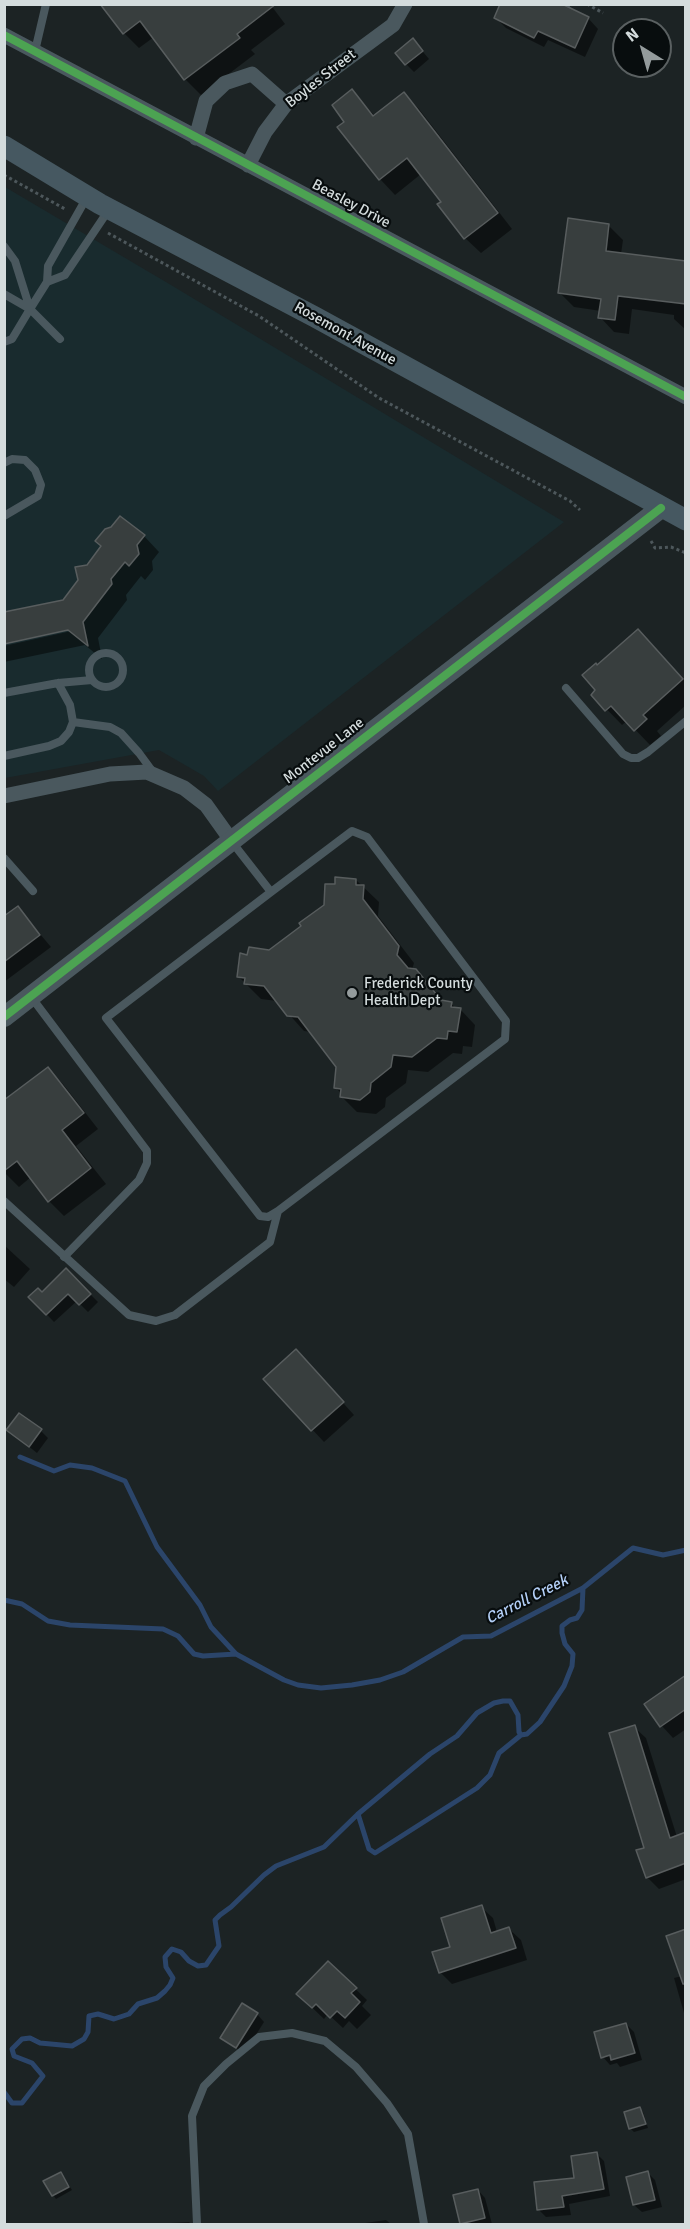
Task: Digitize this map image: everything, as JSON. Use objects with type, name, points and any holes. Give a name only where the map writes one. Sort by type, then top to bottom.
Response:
[{"type":"main road","name":"Rosemont Avenue","points":[[4,146],[87,196],[315,317],[686,520]]},
{"type":"street","name":"Boyles Street","points":[[248,165],[265,132],[286,104],[393,25],[405,4]]},
{"type":"street","name":"Beasley Drive","points":[[4,35],[686,397]]},
{"type":"street","points":[[196,138],[206,100],[225,83],[252,74],[286,104]]},
{"type":"street","name":"Montevue Lane","points":[[4,1017],[661,508]]},
{"type":"street","points":[[4,796],[110,774],[147,772],[184,788],[206,806],[231,840]]},
{"type":"lane","points":[[34,51],[46,4]]},
{"type":"lane","points":[[4,342],[12,339],[46,282],[48,266],[87,196]]},
{"type":"lane","points":[[46,282],[65,275],[109,208]]},
{"type":"lane","points":[[4,246],[15,261],[30,309]]},
{"type":"lane","points":[[4,294],[30,309],[60,339]]},
{"type":"lane","points":[[4,463],[12,459],[25,460],[35,470],[40,485],[38,496],[4,516]]},
{"type":"lane","points":[[4,693],[58,683],[92,680],[103,687],[116,684],[124,673],[121,660],[110,652],[96,655],[89,667],[92,680]]},
{"type":"lane","points":[[4,756],[49,746],[61,741],[69,732],[74,722],[70,705],[58,683]]},
{"type":"lane","points":[[566,688],[623,754],[631,758],[639,758],[648,752],[686,721]]},
{"type":"lane","points":[[74,722],[110,727],[121,733],[140,753],[155,775]]},
{"type":"lane","points":[[352,831],[367,837],[506,1021],[505,1039],[278,1210],[268,1216],[260,1216],[106,1018],[352,831]]},
{"type":"lane","points":[[231,840],[271,892]]},
{"type":"lane","points":[[4,858],[33,891]]},
{"type":"lane","points":[[31,996],[147,1151],[147,1163],[139,1180],[64,1257]]},
{"type":"lane","points":[[4,1202],[129,1316],[156,1321],[176,1315],[270,1242],[278,1210]]},
{"type":"lane","points":[[197,2224],[192,2116],[204,2086],[259,2037],[292,2033],[325,2041],[356,2067],[387,2103],[408,2134],[424,2224]]},
{"type":"path","points":[[587,4],[603,13]]},
{"type":"path","points":[[4,175],[68,211]]},
{"type":"path","points":[[108,234],[259,316],[379,398],[570,501],[580,510]]},
{"type":"path","points":[[651,541],[655,548],[670,546],[686,554]]},
{"type":"shaded area","points":[[5,187],[564,522],[218,791],[204,776],[159,750],[5,778]]},
{"type":"building","points":[[100,4],[276,4],[237,34],[240,38],[184,80],[140,21],[123,34]]},
{"type":"building","points":[[500,4],[562,4],[589,17],[575,48],[538,31],[534,38],[494,18]]},
{"type":"building","points":[[413,38],[423,51],[405,65],[395,53]]},
{"type":"building","points":[[352,89],[373,116],[404,92],[498,213],[464,239],[437,204],[441,202],[407,158],[379,180],[337,127],[344,122],[332,105]]},
{"type":"building","points":[[568,218],[609,224],[606,251],[686,261],[686,304],[618,296],[615,320],[598,318],[601,299],[558,293]]},
{"type":"building","points":[[120,516],[145,535],[137,545],[139,554],[129,566],[125,562],[111,579],[112,584],[83,622],[88,646],[68,630],[4,644],[4,612],[63,600],[78,580],[75,567],[87,565],[101,546],[95,541]]},
{"type":"building","points":[[638,629],[683,679],[643,715],[647,719],[634,731],[611,706],[605,711],[591,695],[595,690],[582,675]]},
{"type":"building","name":"Frederick County Health Dept","points":[[335,877],[356,879],[356,885],[364,885],[363,899],[399,946],[397,955],[408,968],[416,969],[441,1000],[452,1002],[451,1007],[461,1008],[457,1032],[448,1031],[447,1039],[437,1038],[412,1057],[393,1055],[391,1067],[371,1083],[370,1092],[360,1100],[340,1097],[341,1089],[334,1088],[336,1067],[298,1017],[287,1016],[264,986],[244,984],[245,978],[237,977],[240,953],[247,955],[249,947],[269,950],[301,926],[299,923],[324,905],[325,884],[335,884]]},
{"type":"building","points":[[18,906],[40,935],[4,962],[4,916]]},
{"type":"building","points":[[48,1067],[84,1113],[62,1130],[91,1168],[48,1202],[17,1161],[4,1171],[4,1100]]},
{"type":"building","points":[[66,1268],[91,1294],[79,1305],[68,1294],[46,1315],[28,1297],[38,1288],[42,1292]]},
{"type":"building","points":[[296,1349],[344,1402],[311,1431],[263,1379]]},
{"type":"building","points":[[19,1413],[42,1429],[29,1447],[6,1430]]},
{"type":"building","points":[[686,1675],[686,1709],[660,1727],[644,1704]]},
{"type":"building","points":[[635,1725],[670,1838],[686,1832],[686,1863],[646,1878],[636,1850],[644,1848],[609,1733]]},
{"type":"building","points":[[482,1905],[491,1933],[509,1927],[516,1948],[439,1973],[432,1952],[450,1947],[441,1918]]},
{"type":"building","points":[[686,1929],[686,1984],[683,1984],[666,1936]]},
{"type":"building","points":[[328,1961],[357,1988],[351,1993],[360,2002],[345,2018],[337,2011],[330,2018],[316,2004],[312,2008],[296,1994]]},
{"type":"building","points":[[242,2003],[258,2013],[236,2048],[220,2038]]},
{"type":"building","points":[[626,2023],[635,2053],[611,2060],[610,2055],[601,2058],[594,2032]]},
{"type":"building","points":[[640,2107],[646,2124],[629,2129],[624,2112]]},
{"type":"building","points":[[597,2152],[604,2189],[562,2196],[564,2207],[537,2210],[534,2182],[574,2178],[571,2156]]},
{"type":"building","points":[[648,2171],[655,2200],[633,2205],[626,2177]]},
{"type":"building","points":[[61,2172],[69,2187],[52,2196],[43,2181]]},
{"type":"building","points":[[478,2189],[485,2218],[460,2224],[453,2195]]},
{"type":"waterway","points":[[20,1457],[54,1471],[70,1465],[92,1468],[125,1481],[157,1547],[200,1605],[211,1627],[236,1654]]},
{"type":"waterway","name":"Carroll Creek","points":[[4,1600],[22,1604],[48,1621],[70,1625],[163,1629],[178,1636],[194,1654],[203,1656],[236,1654],[284,1680],[298,1685],[321,1688],[380,1680],[403,1672],[463,1637],[491,1636],[583,1588],[633,1548],[663,1555],[686,1550]]},
{"type":"waterway","points":[[4,2092],[12,2103],[22,2103],[43,2076],[32,2063],[14,2056],[12,2049],[22,2039],[30,2038],[40,2043],[72,2046],[84,2039],[88,2032],[89,2016],[98,2014],[114,2019],[129,2014],[138,2004],[157,1998],[170,1985],[173,1978],[166,1967],[165,1957],[172,1949],[181,1952],[189,1961],[198,1966],[206,1965],[219,1946],[215,1920],[220,1915],[276,1866],[324,1847],[358,1814],[430,1754],[457,1736],[477,1713],[494,1703],[510,1701],[518,1715],[519,1732],[521,1735],[527,1734],[540,1722],[564,1686],[572,1666],[573,1654],[565,1644],[562,1626],[577,1618],[582,1610],[583,1588]]},
{"type":"waterway","points":[[358,1814],[369,1849],[375,1853],[477,1788],[490,1775],[499,1753],[521,1735]]},
{"type":"cycle path","points":[[4,35],[686,397]]},
{"type":"cycle path","points":[[4,1017],[661,508]]},
{"type":"place","name":"Frederick County Health Dept","points":[[352,993]]}]
